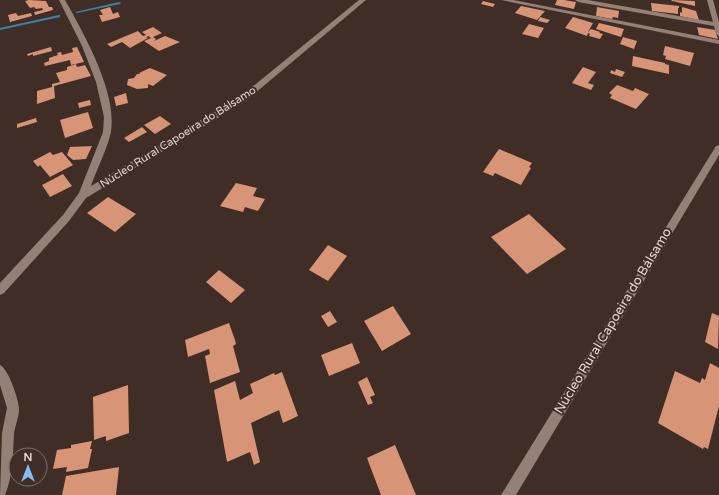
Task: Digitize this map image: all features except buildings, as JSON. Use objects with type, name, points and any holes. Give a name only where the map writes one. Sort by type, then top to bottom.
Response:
[{"type":"street","name":"Núcleo Rural Capoeira do Bálsamo","points":[[0,290],[66,218],[83,195],[104,141],[108,123],[103,92],[83,38],[62,0]]},
{"type":"street","name":"Núcleo Rural Capoeira do Bálsamo","points":[[83,195],[244,98],[363,0]]},
{"type":"street","points":[[504,0],[719,42]]},
{"type":"street","points":[[578,0],[717,23]]},
{"type":"street","points":[[710,0],[719,34]]},
{"type":"street","name":"Núcleo Rural Capoeira do Bálsamo","points":[[508,495],[719,148]]},
{"type":"street","points":[[0,371],[4,378],[13,408],[8,433],[8,452],[0,491]]},
{"type":"waterway","points":[[77,12],[119,3]]},
{"type":"waterway","points":[[0,29],[59,16]]}]
